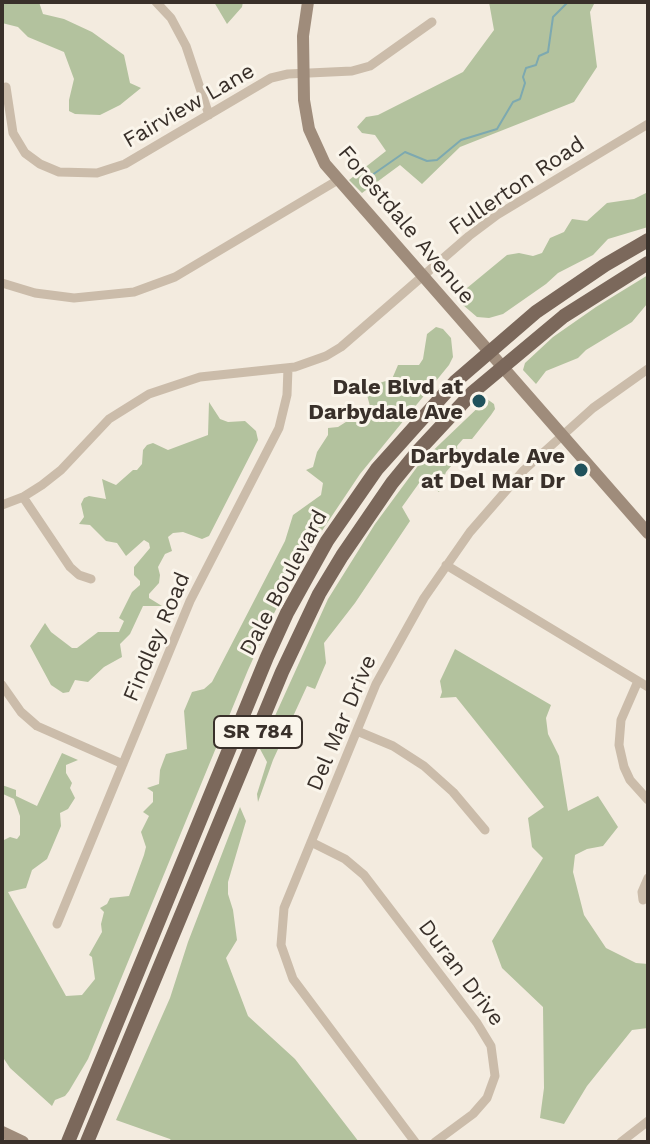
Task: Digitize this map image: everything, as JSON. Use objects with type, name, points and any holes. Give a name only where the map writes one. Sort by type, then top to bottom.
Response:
[{"type":"main road","name":"Dale Boulevard","points":[[68,1142],[287,613],[327,541],[377,469],[440,397],[488,352],[570,288],[648,240]]},
{"type":"main road","name":"Dale Boulevard","points":[[87,1142],[282,672],[319,594],[367,518],[446,419],[501,366],[564,316],[648,263]]},
{"type":"street","points":[[156,2],[179,32],[209,115]]},
{"type":"street","name":"Forestdale Avenue","points":[[308,2],[304,23],[304,100],[309,129],[319,154],[338,180],[488,352],[646,528]]},
{"type":"street","name":"Fairview Lane","points":[[6,87],[13,133],[19,146],[40,164],[59,172],[97,173],[125,164],[271,78],[352,71],[370,66],[432,22]]},
{"type":"street","name":"Fullerton Road","points":[[2,505],[23,497],[61,470],[109,419],[149,394],[200,377],[288,368],[316,361],[341,347],[497,215],[648,124]]},
{"type":"street","points":[[2,283],[35,293],[74,298],[134,292],[175,277],[338,180]]},
{"type":"street","name":"Findley Road","points":[[57,924],[199,582],[279,428],[287,395],[288,368]]},
{"type":"street","name":"Del Mar Drive","points":[[415,1142],[305,998],[287,968],[281,945],[281,921],[390,655],[446,565],[500,496],[562,434],[648,369]]},
{"type":"street","points":[[23,497],[70,567],[79,575],[91,579]]},
{"type":"street","points":[[446,565],[648,687]]},
{"type":"street","points":[[638,681],[621,720],[619,745],[630,780],[648,800]]},
{"type":"street","points":[[2,685],[21,712],[43,730],[123,764]]},
{"type":"street","points":[[357,731],[393,746],[424,766],[453,792],[485,830]]},
{"type":"street","name":"Duran Drive","points":[[311,842],[345,859],[364,875],[477,1023],[491,1046],[495,1076],[487,1098],[473,1114],[435,1142]]},
{"type":"street","points":[[643,900],[648,878]]},
{"type":"street","points":[[621,1142],[648,1121]]},
{"type":"street","points":[[2,1132],[23,1142]]},
{"type":"green space","points":[[2,2],[39,2],[43,14],[64,19],[92,32],[124,55],[130,83],[141,88],[120,105],[100,115],[69,111],[74,79],[64,52],[28,37],[18,27],[2,23]]},
{"type":"green space","points":[[214,2],[243,2],[227,24]]},
{"type":"green space","points":[[489,2],[595,2],[590,12],[597,67],[574,102],[460,147],[422,184],[400,165],[362,193],[349,180],[386,151],[375,135],[362,133],[357,127],[366,117],[378,115],[463,72],[494,30]]},
{"type":"green space","points":[[648,192],[648,227],[608,239],[593,255],[558,273],[503,314],[477,317],[463,305],[467,288],[507,255],[519,253],[533,256],[542,253],[550,238],[564,232],[572,219],[587,221],[607,203],[634,199]]},
{"type":"green space","points":[[648,275],[647,304],[632,322],[578,358],[546,371],[536,384],[523,370],[525,363],[553,337]]},
{"type":"green space","points":[[436,327],[443,329],[451,338],[453,357],[360,474],[301,562],[248,670],[88,1059],[69,1091],[55,1100],[52,1106],[10,1068],[2,1056],[2,841],[10,837],[17,839],[20,835],[20,816],[14,799],[3,794],[2,785],[16,790],[16,796],[37,806],[62,753],[78,760],[66,765],[75,798],[68,809],[60,813],[61,826],[47,859],[32,870],[26,888],[8,892],[66,996],[82,995],[95,979],[92,957],[89,955],[102,932],[104,912],[100,908],[110,898],[129,896],[144,855],[146,847],[141,832],[149,816],[143,812],[153,802],[153,792],[147,788],[159,784],[166,754],[187,749],[184,711],[192,692],[204,689],[212,682],[285,541],[293,515],[321,495],[323,483],[306,470],[313,467],[317,452],[328,435],[328,428],[338,427],[349,420],[362,424],[370,417],[367,395],[370,386],[392,379],[398,365],[419,365],[427,334]]},
{"type":"green space","points":[[487,399],[494,404],[491,415],[472,439],[463,439],[457,446],[458,458],[446,472],[439,492],[422,479],[402,507],[410,521],[324,643],[326,663],[315,689],[307,686],[273,760],[258,802],[257,794],[267,762],[260,749],[328,599],[375,524],[420,463]]},
{"type":"green space","points":[[209,402],[220,419],[245,421],[256,431],[258,440],[209,536],[202,539],[183,532],[168,537],[172,551],[165,554],[158,567],[159,583],[149,594],[149,598],[162,606],[143,606],[130,634],[120,644],[122,657],[104,667],[88,682],[75,680],[69,692],[63,693],[51,685],[30,646],[45,623],[51,632],[72,648],[77,648],[98,632],[119,632],[124,621],[119,618],[132,592],[140,585],[134,575],[134,567],[150,548],[144,540],[126,556],[117,543],[106,541],[90,525],[79,524],[84,517],[81,504],[84,498],[106,499],[102,479],[116,485],[137,470],[142,464],[143,450],[147,445],[153,443],[168,450],[208,435]]},
{"type":"green space","points":[[455,649],[551,705],[546,718],[548,734],[559,756],[568,811],[598,796],[618,827],[603,846],[575,855],[573,872],[584,915],[606,948],[636,963],[648,964],[648,1028],[632,1030],[587,1086],[564,1124],[540,1118],[544,1088],[543,1007],[502,968],[492,941],[543,858],[532,847],[528,818],[544,807],[456,697],[440,698],[440,681]]},
{"type":"green space","points":[[240,807],[246,821],[228,882],[237,940],[226,958],[248,1016],[295,1059],[359,1142],[172,1142],[116,1120],[170,998]]},
{"type":"waterway","points":[[365,180],[405,152],[427,161],[437,160],[461,140],[497,129],[513,102],[520,99],[526,68],[536,65],[539,56],[548,52],[553,17],[568,2]]},
{"type":"place","name":"Dale Blvd at Darbydale Ave","points":[[479,401]]},
{"type":"place","name":"Darbydale Ave at Del Mar Dr","points":[[581,470]]}]
